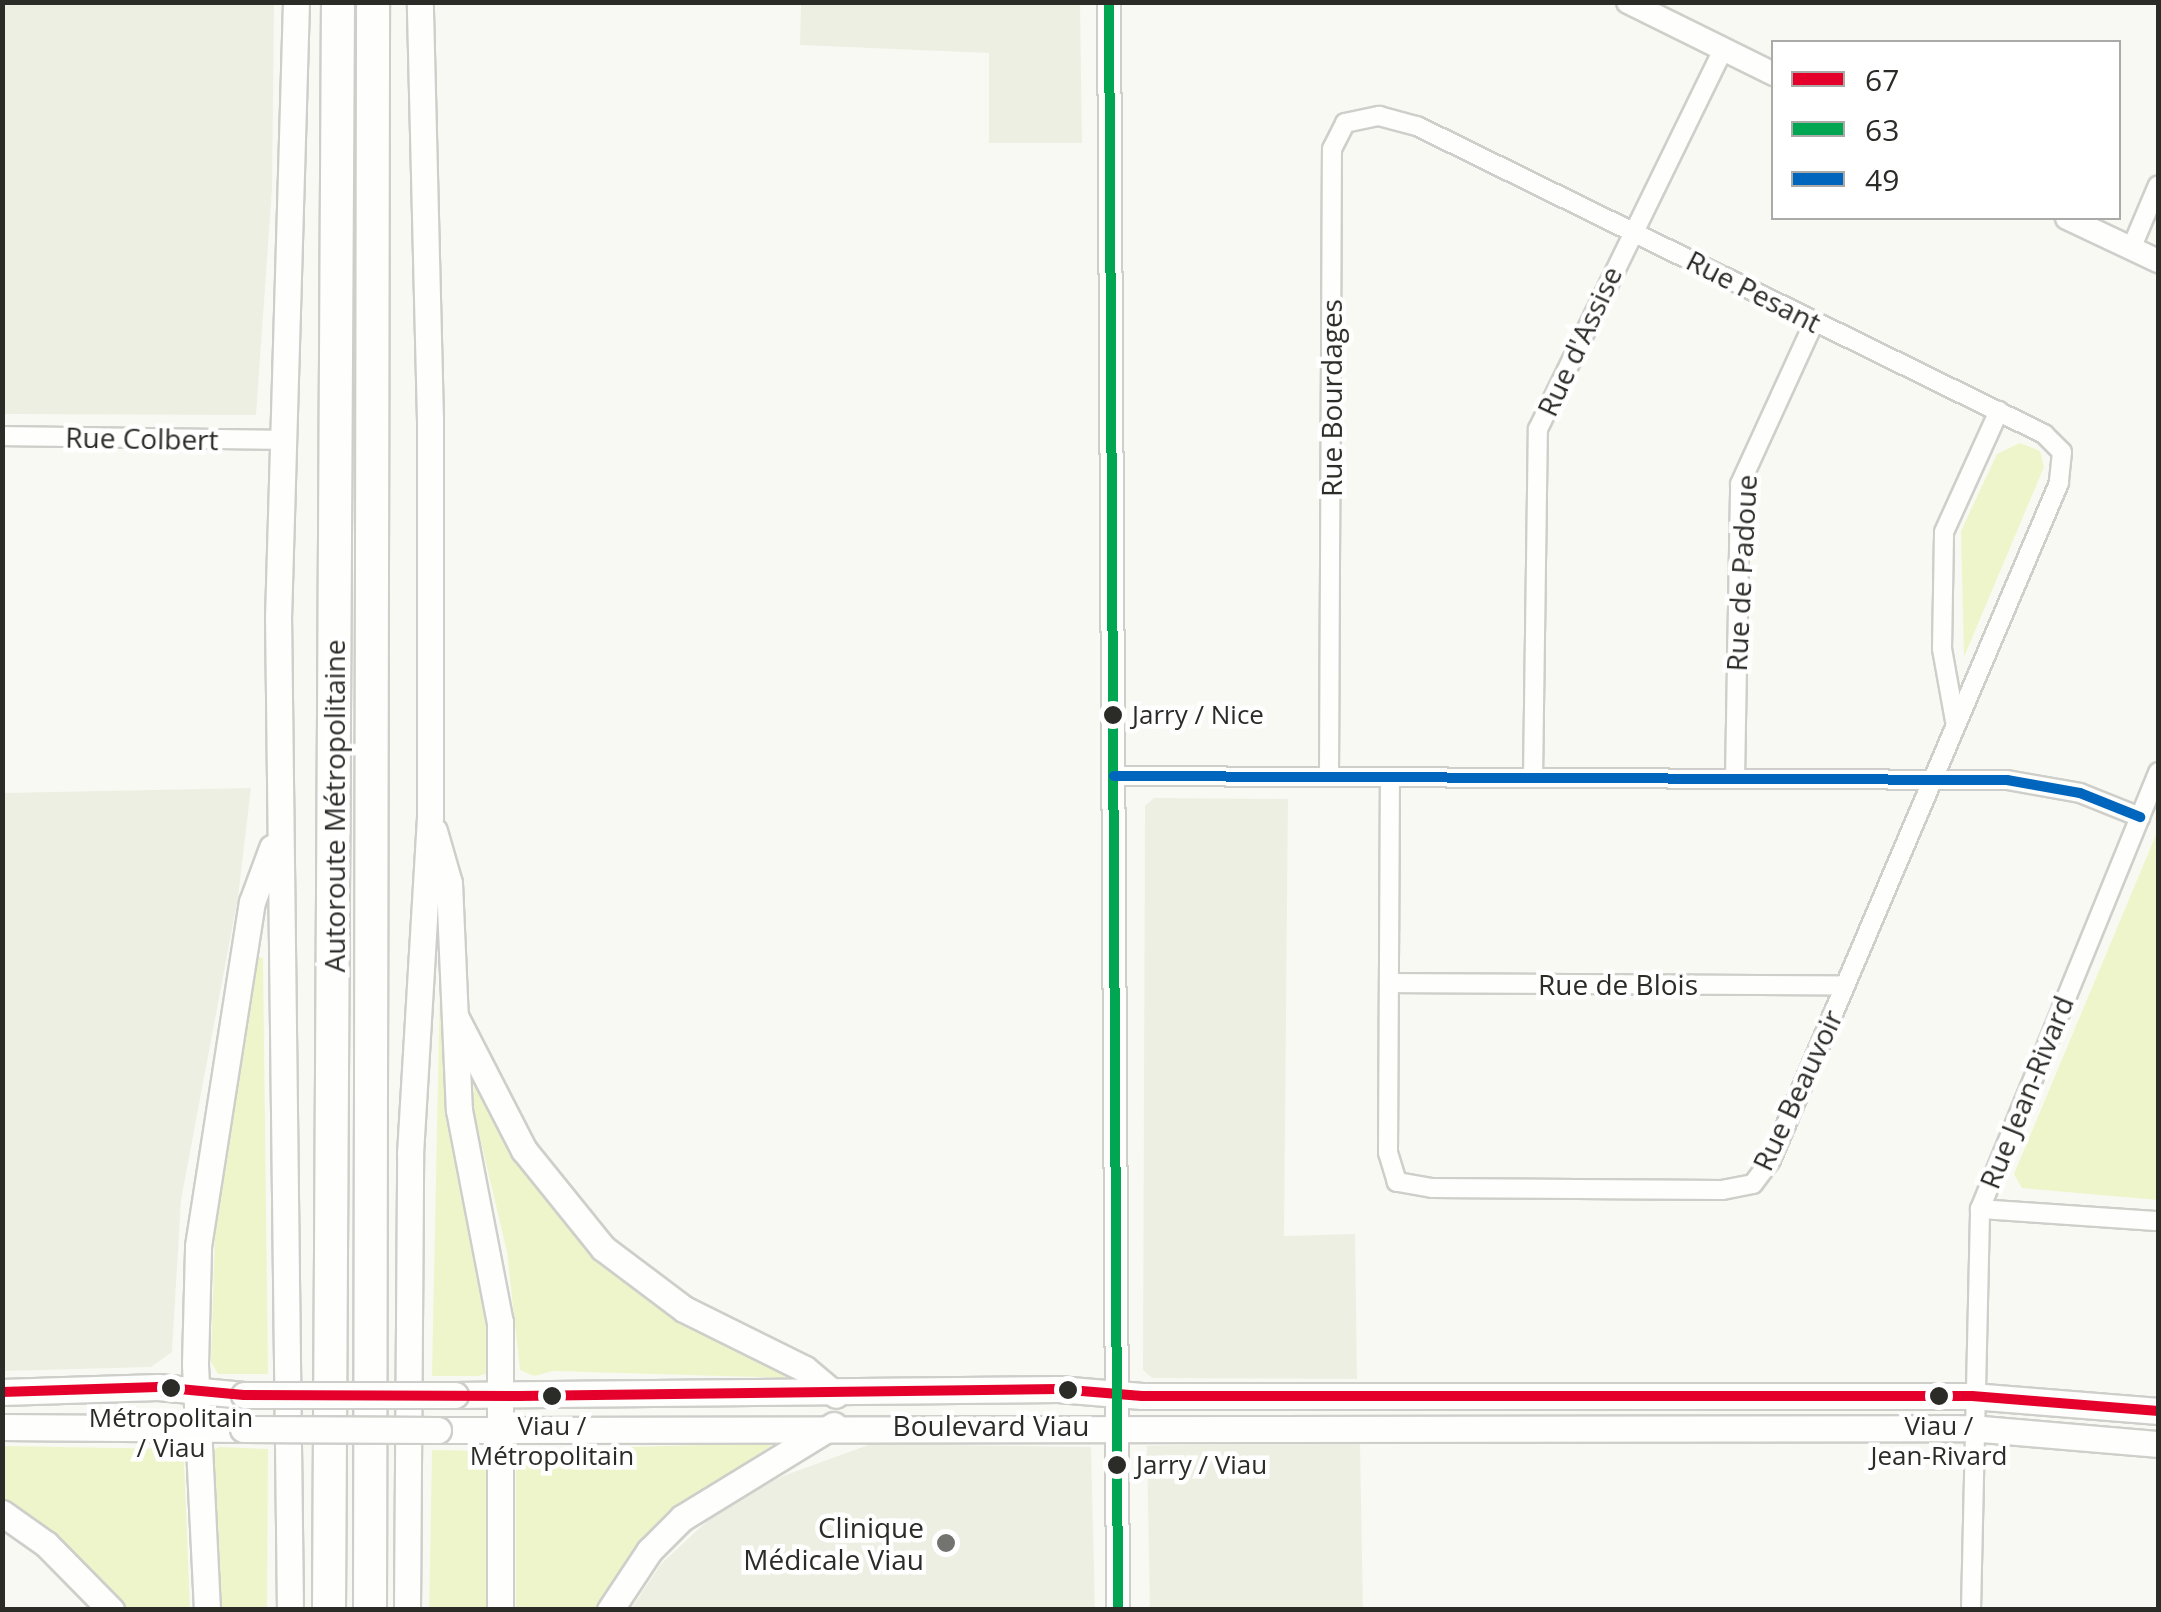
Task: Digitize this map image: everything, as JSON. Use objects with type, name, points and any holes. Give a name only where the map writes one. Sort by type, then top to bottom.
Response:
[{"type":"highway","name":"Autoroute Métropolitaine","points":[[329,1610],[338,2]]},
{"type":"highway","name":"Autoroute Métropolitaine","points":[[370,1610],[373,2]]},
{"type":"main road","points":[[290,1610],[278,832],[282,440],[296,2]]},
{"type":"main road","points":[[407,1610],[410,1154],[430,816],[430,420],[420,2]]},
{"type":"main road","points":[[430,816],[449,882],[462,1131],[498,1296],[502,1396],[500,1610]]},
{"type":"main road","points":[[207,1610],[196,1390],[205,1186],[252,902],[278,832]]},
{"type":"main road","points":[[455,1016],[524,1150],[604,1248],[684,1309],[806,1369],[836,1394]]},
{"type":"main road","name":"Boulevard Viau","points":[[2,1392],[196,1390],[244,1394],[502,1396],[1058,1389],[1119,1394],[1972,1396],[2158,1411]]},
{"type":"main road","points":[[610,1610],[649,1550],[682,1518],[834,1425]]},
{"type":"main road","name":"Boulevard Viau","points":[[2,1427],[1971,1428],[2158,1444]]},
{"type":"main road","points":[[2,1513],[46,1544],[112,1610]]},
{"type":"street","points":[[1109,2],[1118,1610]]},
{"type":"street","points":[[1628,2],[1771,73]]},
{"type":"street","name":"Rue d'Assise","points":[[1532,778],[1538,429],[1723,49]]},
{"type":"street","name":"Rue Bourdages","points":[[1329,777],[1332,150],[1345,123],[1360,117],[1393,118],[1441,136]]},
{"type":"street","name":"Rue Pesant","points":[[1441,136],[1998,411],[2056,441],[2062,452]]},
{"type":"street","points":[[2131,249],[2158,185]]},
{"type":"street","points":[[2071,220],[2158,261]]},
{"type":"street","name":"Rue de Padoue","points":[[1735,779],[1740,484],[1814,322]]},
{"type":"street","points":[[1955,721],[1942,648],[1944,532],[1998,411]]},
{"type":"street","name":"Rue Colbert","points":[[2,436],[282,440]]},
{"type":"street","name":"Rue Beauvoir","points":[[1390,983],[1388,1153],[1397,1182],[1432,1188],[1722,1190],[1753,1184],[1771,1160],[2059,483],[2062,452]]},
{"type":"street","name":"Rue Jean-Rivard","points":[[1971,1610],[1971,1428],[1980,1209],[2158,772]]},
{"type":"street","points":[[1114,776],[1931,779],[2044,783],[2140,817]]},
{"type":"street","points":[[1390,777],[1390,983]]},
{"type":"street","name":"Rue de Blois","points":[[1390,983],[1846,985]]},
{"type":"street","points":[[1980,1209],[2158,1221]]},
{"type":"shaded area","points":[[3,2],[274,3],[272,189],[256,415],[3,414]]},
{"type":"shaded area","points":[[705,3],[1080,3],[1082,143],[989,143],[989,53],[800,45],[801,5]]},
{"type":"shaded area","points":[[251,788],[238,897],[181,1200],[172,1352],[151,1367],[3,1371],[3,793]]},
{"type":"shaded area","points":[[1154,798],[1288,799],[1284,1236],[1355,1234],[1357,1379],[1152,1378],[1143,1370],[1145,806]]},
{"type":"shaded area","points":[[1360,1442],[1363,1609],[1150,1610],[1147,1446]]},
{"type":"shaded area","points":[[871,1444],[1091,1447],[1095,1609],[630,1610],[661,1564],[720,1509],[783,1476]]},
{"type":"green space","points":[[2020,443],[2040,451],[2044,467],[1964,657],[1961,531],[1997,454]]},
{"type":"green space","points":[[2158,830],[2158,1200],[2022,1188],[2014,1174]]},
{"type":"green space","points":[[258,957],[263,958],[268,1374],[218,1374],[211,1362],[215,1233]]},
{"type":"green space","points":[[440,981],[446,1113],[487,1317],[489,1373],[478,1376],[432,1376]]},
{"type":"green space","points":[[474,1079],[518,1162],[595,1255],[679,1320],[787,1372],[785,1378],[553,1371],[534,1376],[520,1370],[507,1252],[473,1108]]},
{"type":"green space","points":[[775,1443],[667,1515],[629,1557],[597,1609],[516,1610],[516,1459],[523,1450]]},
{"type":"green space","points":[[2,1446],[177,1449],[184,1461],[190,1609],[125,1609],[88,1569],[3,1501]]},
{"type":"green space","points":[[219,1447],[268,1449],[267,1609],[218,1609],[212,1451]]},
{"type":"green space","points":[[432,1450],[489,1451],[486,1610],[429,1610]]},
{"type":"transit line","name":"63","points":[[1109,2],[1118,1610]]},
{"type":"transit line","name":"49","points":[[1114,776],[2007,780],[2080,793],[2140,817]]},
{"type":"transit line","name":"67","points":[[2,1392],[158,1387],[244,1395],[518,1396],[1058,1389],[1142,1396],[1972,1396],[2158,1411]]},
{"type":"place","name":"Jarry / Nice","points":[[1113,715]]},
{"type":"place","name":"Métropolitain / Viau","points":[[171,1388]]},
{"type":"place","name":"Viau / Métropolitain","points":[[552,1396]]},
{"type":"place","name":"Viau / Jean-Rivard","points":[[1939,1396]]},
{"type":"place","name":"Jarry / Viau","points":[[1117,1465]]},
{"type":"place","name":"Clinique Médicale Viau","points":[[946,1543]]}]
